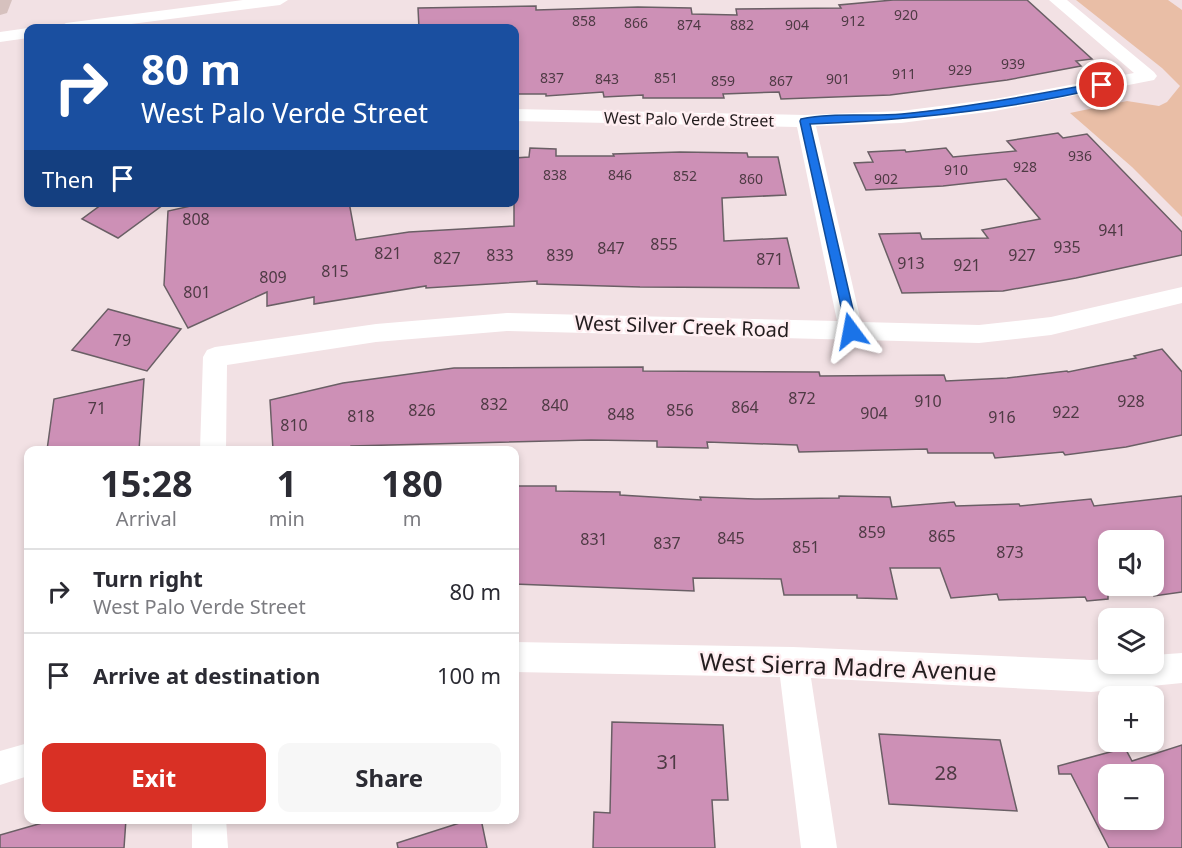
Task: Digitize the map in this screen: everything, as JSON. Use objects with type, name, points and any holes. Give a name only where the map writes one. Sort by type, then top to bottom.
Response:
[{"type":"main road","points":[[0,9],[2,0]]},
{"type":"street","points":[[101,24],[280,0]]},
{"type":"street","name":"West Palo Verde Street","points":[[519,115],[805,121],[901,117],[995,105],[1148,76],[1057,0]]},
{"type":"street","points":[[0,37],[24,34]]},
{"type":"street","points":[[805,121],[851,331]]},
{"type":"street","name":"West Silver Creek Road","points":[[213,446],[215,357],[376,333],[507,322],[979,334],[1051,326],[1182,295]]},
{"type":"street","name":"West Sierra Madre Avenue","points":[[519,657],[793,662],[1091,676],[1182,668]]},
{"type":"street","points":[[793,662],[819,848]]},
{"type":"street","points":[[0,768],[24,761]]},
{"type":"street","points":[[209,824],[210,848]]},
{"type":"shaded area","points":[[1076,0],[1168,0],[1182,10],[1182,217],[1132,167],[1070,113],[1127,101],[1159,106],[1167,102],[1180,86],[1162,68]]},
{"type":"building","points":[[893,0],[1027,0],[1092,59],[1076,61],[1081,66],[1007,80],[890,95],[781,99],[779,92],[723,94],[724,98],[643,98],[643,95],[604,97],[603,92],[546,96],[546,94],[519,94],[519,24],[419,24],[418,8],[536,6],[536,10],[691,8],[692,14],[737,15],[736,9],[841,8],[839,5]]},
{"type":"building","points":[[1058,133],[1063,138],[1087,134],[1182,232],[1182,255],[1003,291],[902,293],[879,234],[920,233],[922,239],[988,238],[982,230],[1040,219],[1006,179],[943,186],[866,190],[854,163],[873,162],[868,152],[905,150],[906,152],[946,148],[953,157],[1016,151],[1007,141]]},
{"type":"building","points":[[530,148],[556,149],[556,156],[614,156],[613,154],[680,152],[747,153],[748,157],[778,157],[786,195],[722,198],[724,241],[787,238],[799,288],[640,287],[537,284],[537,281],[426,288],[426,286],[314,304],[314,297],[267,306],[267,292],[188,328],[164,285],[168,211],[186,207],[350,207],[356,240],[409,232],[514,226],[514,207],[519,207],[519,158],[529,157]]},
{"type":"building","points":[[98,207],[160,207],[118,238],[82,219]]},
{"type":"building","points":[[108,309],[181,329],[147,371],[72,350]]},
{"type":"building","points":[[1162,349],[1182,372],[1182,435],[1126,447],[1065,455],[1063,452],[995,458],[993,453],[928,453],[927,449],[799,452],[797,445],[707,442],[708,448],[657,447],[657,441],[591,440],[273,446],[270,400],[343,383],[454,368],[643,367],[643,371],[819,372],[820,376],[944,375],[946,381],[1068,372],[1136,358],[1134,356]]},
{"type":"building","points":[[144,379],[139,446],[48,446],[54,399]]},
{"type":"building","points":[[519,486],[556,486],[556,491],[620,492],[620,495],[701,500],[700,497],[755,499],[890,497],[892,507],[954,502],[956,506],[1019,504],[1020,506],[1091,499],[1094,506],[1182,496],[1182,592],[1164,595],[1164,530],[1098,530],[1098,596],[1108,596],[1108,599],[1087,601],[1085,597],[999,600],[997,594],[951,598],[940,568],[890,568],[897,599],[857,598],[857,595],[784,595],[781,579],[693,578],[694,591],[519,584]]},
{"type":"building","points":[[612,722],[723,725],[728,800],[712,800],[715,848],[593,848],[594,812],[610,813]]},
{"type":"building","points":[[879,734],[1000,740],[1017,811],[889,804]]},
{"type":"building","points":[[1182,745],[1182,848],[1109,848],[1100,830],[1164,830],[1164,764],[1098,764],[1098,827],[1071,774],[1059,774],[1058,766],[1110,752],[1127,752],[1132,761]]},
{"type":"building","points":[[38,824],[126,824],[124,848],[0,848],[0,835]]},
{"type":"building","points":[[456,824],[482,824],[487,848],[398,848],[397,843]]},
{"type":"route","points":[[851,331],[805,121],[901,117],[995,105],[1102,85]]}]
